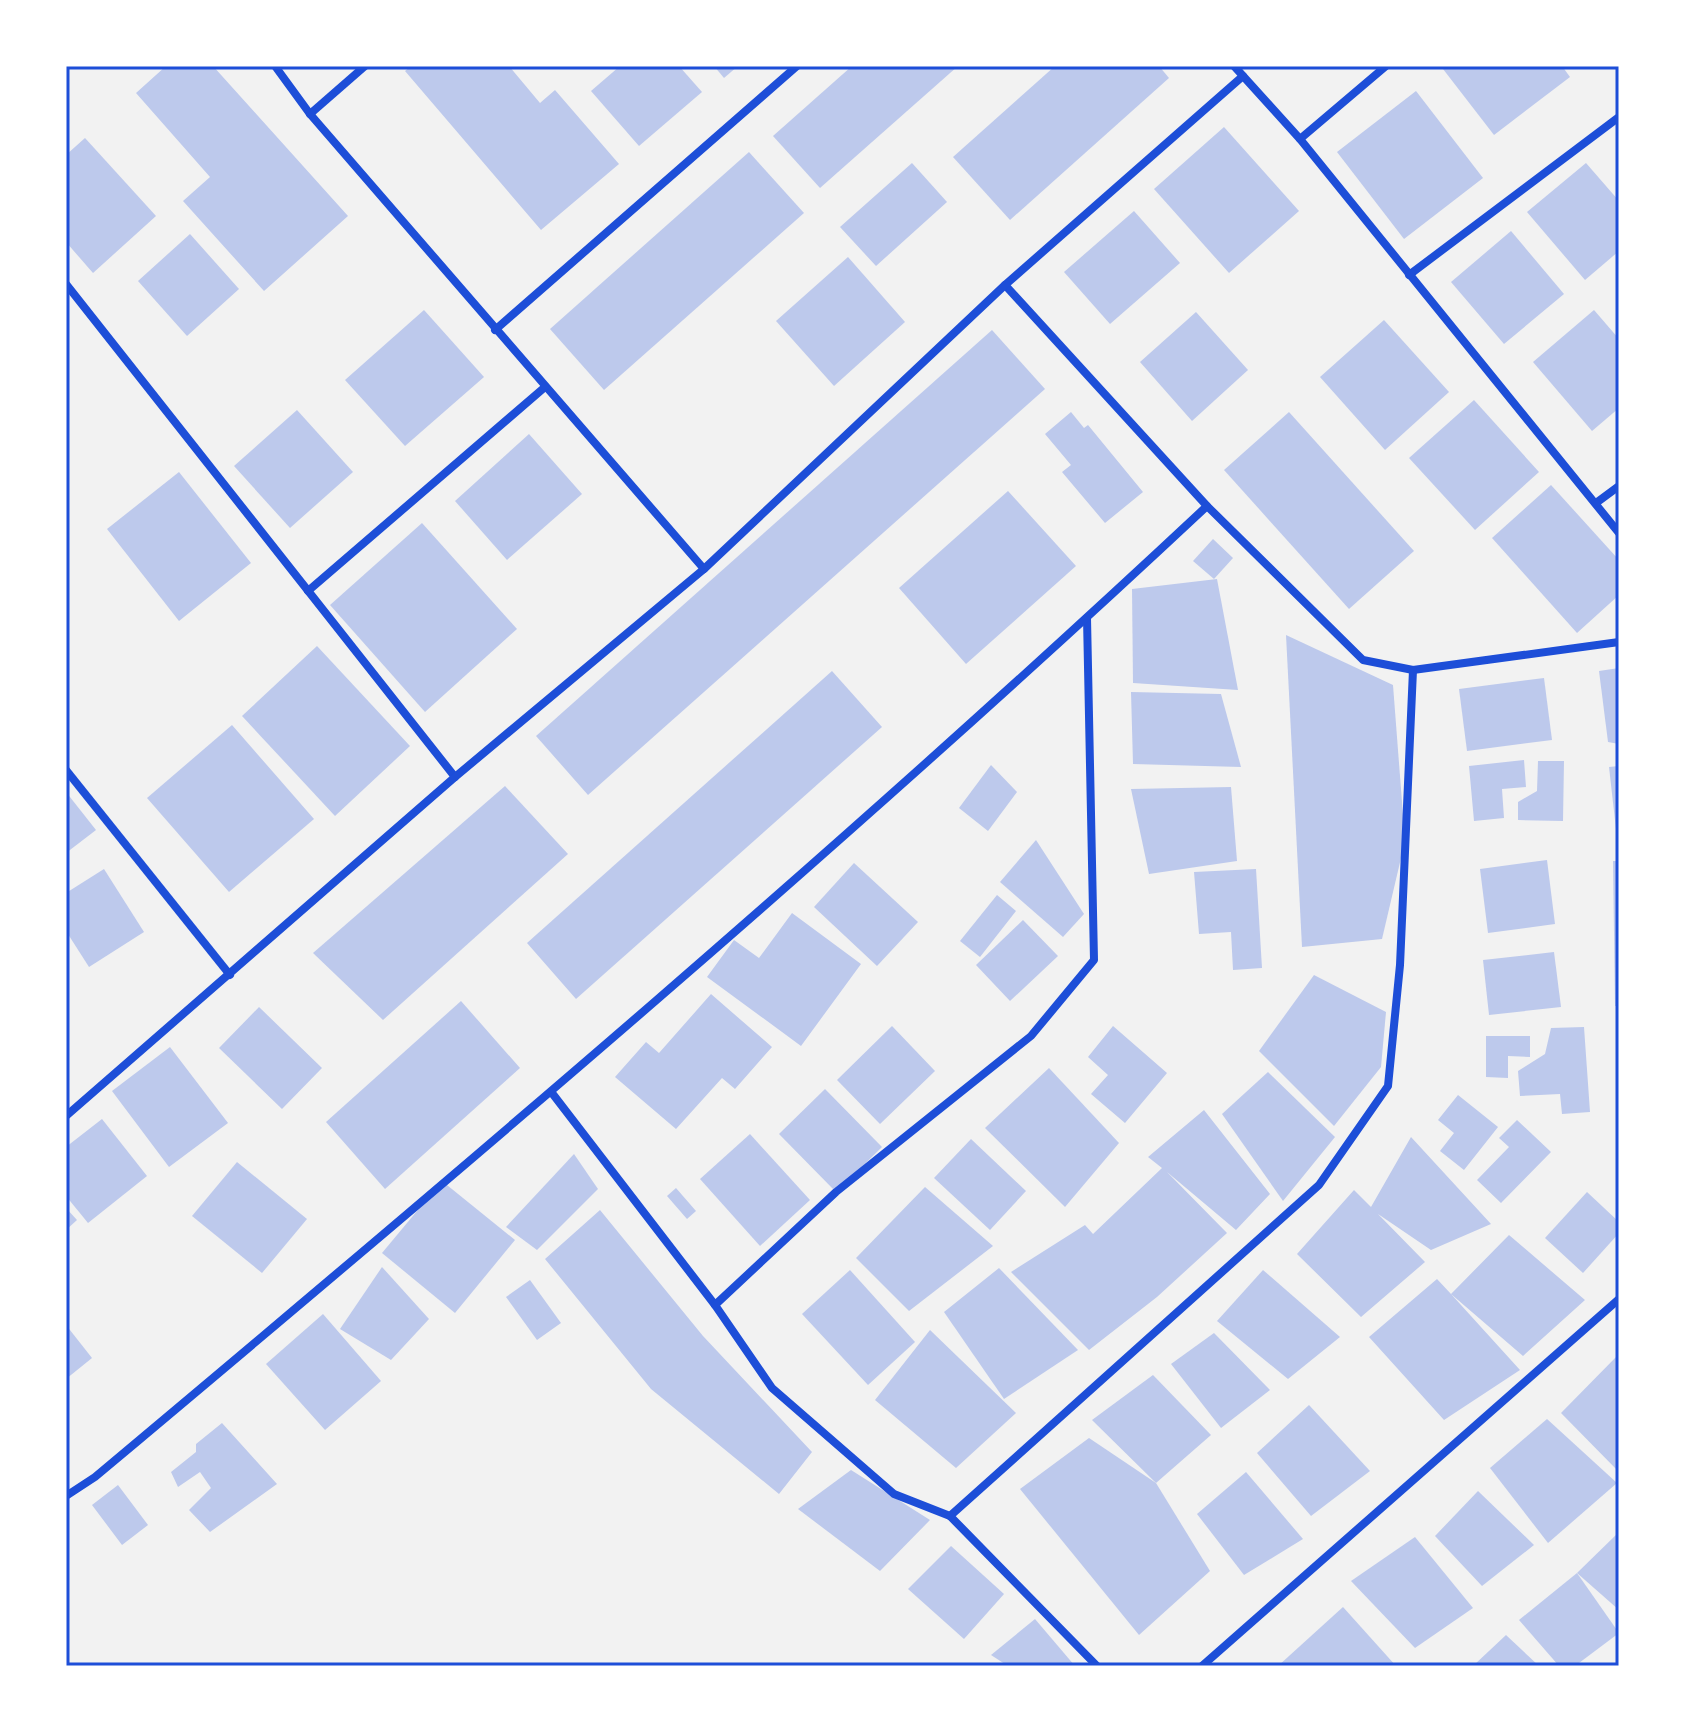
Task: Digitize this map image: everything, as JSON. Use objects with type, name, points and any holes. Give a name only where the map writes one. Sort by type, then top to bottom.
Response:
[{"type":"street","points":[[275,66],[310,114],[704,569]]},
{"type":"street","points":[[310,114],[365,66]]},
{"type":"street","points":[[495,330],[797,66]]},
{"type":"street","points":[[1234,66],[1300,139],[1619,533]]},
{"type":"street","points":[[1300,139],[1386,66]]},
{"type":"street","points":[[66,1116],[455,777],[704,569],[1005,285],[1243,76]]},
{"type":"street","points":[[1409,275],[1619,117]]},
{"type":"street","points":[[66,284],[455,777]]},
{"type":"street","points":[[1005,285],[1207,506],[1363,660],[1413,670],[1619,642]]},
{"type":"street","points":[[308,591],[545,387]]},
{"type":"street","points":[[1596,503],[1619,486]]},
{"type":"street","points":[[66,1496],[95,1477],[552,1093],[1087,618],[1207,506]]},
{"type":"street","points":[[715,1305],[836,1192],[1031,1036],[1094,960],[1087,618]]},
{"type":"street","points":[[950,1516],[1319,1185],[1388,1086],[1400,965],[1413,670]]},
{"type":"street","points":[[66,770],[230,975]]},
{"type":"street","points":[[552,1093],[715,1305],[772,1388],[894,1494],[950,1516],[1097,1666]]},
{"type":"street","points":[[1202,1666],[1619,1299]]},
{"type":"building","points":[[166,66],[213,66],[348,216],[264,291],[183,201],[210,177],[136,93]]},
{"type":"building","points":[[411,66],[509,66],[540,103],[555,90],[619,164],[541,230],[405,71]]},
{"type":"building","points":[[620,66],[679,66],[702,92],[639,146],[591,91]]},
{"type":"building","points":[[714,66],[738,66],[724,78]]},
{"type":"building","points":[[852,66],[958,66],[820,188],[773,136]]},
{"type":"building","points":[[1055,66],[1159,66],[1169,78],[1010,220],[953,157]]},
{"type":"building","points":[[1448,66],[1562,66],[1570,77],[1494,135],[1443,69]]},
{"type":"building","points":[[1416,91],[1483,178],[1404,239],[1337,152]]},
{"type":"building","points":[[1224,127],[1299,211],[1229,273],[1154,189]]},
{"type":"building","points":[[85,138],[156,216],[93,273],[66,242],[66,155]]},
{"type":"building","points":[[749,152],[804,213],[604,390],[550,329]]},
{"type":"building","points":[[912,163],[947,202],[876,266],[840,227]]},
{"type":"building","points":[[1586,163],[1619,201],[1619,251],[1585,280],[1527,212]]},
{"type":"building","points":[[1134,211],[1180,263],[1110,324],[1064,272]]},
{"type":"building","points":[[1511,231],[1564,294],[1504,344],[1451,282]]},
{"type":"building","points":[[190,234],[239,289],[187,336],[138,281]]},
{"type":"building","points":[[848,257],[905,322],[834,386],[776,321]]},
{"type":"building","points":[[424,310],[484,377],[405,446],[345,380]]},
{"type":"building","points":[[1594,310],[1619,339],[1619,408],[1592,431],[1533,362]]},
{"type":"building","points":[[1196,312],[1248,370],[1192,421],[1140,362]]},
{"type":"building","points":[[1384,320],[1449,392],[1385,450],[1320,377]]},
{"type":"building","points":[[992,330],[1045,389],[588,795],[536,736]]},
{"type":"building","points":[[1474,400],[1539,472],[1475,530],[1409,458]]},
{"type":"building","points":[[297,410],[353,472],[290,528],[234,466]]},
{"type":"building","points":[[1071,412],[1084,428],[1088,425],[1143,492],[1105,523],[1062,472],[1071,465],[1045,434]]},
{"type":"building","points":[[1289,412],[1414,551],[1349,609],[1224,470]]},
{"type":"building","points":[[529,434],[582,494],[507,560],[455,501]]},
{"type":"building","points":[[179,472],[251,563],[179,621],[107,529]]},
{"type":"building","points":[[1551,485],[1619,560],[1619,595],[1577,633],[1492,538]]},
{"type":"building","points":[[1008,491],[1076,566],[966,664],[899,588]]},
{"type":"building","points":[[422,523],[517,629],[425,712],[330,605]]},
{"type":"building","points":[[1213,539],[1233,558],[1214,579],[1193,561]]},
{"type":"building","points":[[1217,579],[1238,690],[1133,683],[1132,589]]},
{"type":"building","points":[[1286,635],[1393,685],[1405,841],[1382,939],[1302,947]]},
{"type":"building","points":[[317,646],[410,746],[335,816],[242,716]]},
{"type":"building","points":[[1619,668],[1619,744],[1608,742],[1599,671]]},
{"type":"building","points":[[832,671],[882,727],[576,999],[527,943]]},
{"type":"building","points":[[1544,678],[1552,740],[1467,751],[1459,689]]},
{"type":"building","points":[[1131,692],[1221,694],[1241,767],[1133,764]]},
{"type":"building","points":[[232,725],[314,819],[229,892],[147,798]]},
{"type":"building","points":[[1524,760],[1526,787],[1502,789],[1504,818],[1474,821],[1469,766]]},
{"type":"building","points":[[1538,761],[1564,761],[1563,821],[1518,820],[1518,802],[1537,791]]},
{"type":"building","points":[[991,765],[1017,792],[988,831],[959,808]]},
{"type":"building","points":[[1619,766],[1619,838],[1617,838],[1609,767]]},
{"type":"building","points":[[505,786],[568,854],[383,1020],[313,953]]},
{"type":"building","points":[[1231,787],[1237,861],[1149,874],[1131,789]]},
{"type":"building","points":[[66,792],[96,830],[66,853]]},
{"type":"building","points":[[1036,840],[1084,914],[1063,937],[1000,882]]},
{"type":"building","points":[[1547,860],[1555,924],[1488,933],[1480,869]]},
{"type":"building","points":[[1613,861],[1619,861],[1619,1006],[1615,1006]]},
{"type":"building","points":[[854,863],[918,922],[877,966],[814,907]]},
{"type":"building","points":[[104,869],[144,932],[89,967],[66,931],[66,893]]},
{"type":"building","points":[[1256,869],[1262,968],[1233,970],[1231,932],[1199,934],[1194,872]]},
{"type":"building","points":[[997,895],[1016,911],[980,957],[960,941]]},
{"type":"building","points":[[792,913],[861,964],[801,1046],[707,977],[734,940],[759,958]]},
{"type":"building","points":[[1023,920],[1058,956],[1010,1001],[976,965]]},
{"type":"building","points":[[1554,952],[1561,1007],[1489,1015],[1483,960]]},
{"type":"building","points":[[1314,975],[1386,1012],[1381,1067],[1334,1126],[1259,1051]]},
{"type":"building","points":[[711,994],[772,1047],[735,1089],[722,1078],[676,1129],[615,1077],[646,1042],[659,1053]]},
{"type":"building","points":[[461,1001],[520,1068],[385,1189],[326,1122]]},
{"type":"building","points":[[259,1007],[322,1068],[282,1109],[219,1048]]},
{"type":"building","points":[[892,1026],[935,1071],[880,1124],[837,1080]]},
{"type":"building","points":[[1113,1026],[1167,1073],[1125,1123],[1091,1094],[1108,1075],[1088,1057]]},
{"type":"building","points":[[1584,1027],[1590,1112],[1562,1114],[1560,1094],[1520,1096],[1518,1071],[1545,1054],[1551,1028]]},
{"type":"building","points":[[1486,1036],[1530,1036],[1530,1057],[1508,1056],[1508,1078],[1486,1077]]},
{"type":"building","points":[[170,1047],[228,1123],[169,1167],[112,1091]]},
{"type":"building","points":[[1049,1068],[1119,1143],[1065,1207],[985,1128]]},
{"type":"building","points":[[1268,1072],[1335,1137],[1283,1201],[1222,1114]]},
{"type":"building","points":[[825,1089],[882,1147],[836,1192],[779,1134]]},
{"type":"building","points":[[1458,1095],[1498,1127],[1464,1170],[1440,1151],[1454,1133],[1438,1120]]},
{"type":"building","points":[[1204,1110],[1270,1194],[1236,1230],[1167,1172],[1227,1233],[1157,1297],[1089,1350],[1011,1272],[1085,1225],[1093,1234],[1162,1168],[1148,1157]]},
{"type":"building","points":[[102,1119],[147,1176],[88,1223],[66,1196],[66,1147]]},
{"type":"building","points":[[1517,1120],[1551,1152],[1501,1203],[1477,1180],[1509,1147],[1499,1138]]},
{"type":"building","points":[[750,1134],[810,1200],[760,1246],[700,1179]]},
{"type":"building","points":[[1411,1137],[1491,1224],[1431,1250],[1378,1214],[1425,1262],[1361,1317],[1297,1254],[1354,1190],[1371,1207]]},
{"type":"building","points":[[971,1139],[1026,1191],[990,1230],[934,1178]]},
{"type":"building","points":[[574,1154],[598,1189],[537,1250],[506,1227]]},
{"type":"building","points":[[237,1162],[307,1219],[262,1273],[192,1216]]},
{"type":"building","points":[[442,1181],[515,1240],[455,1313],[382,1253]]},
{"type":"building","points":[[925,1187],[993,1246],[909,1311],[856,1258]]},
{"type":"building","points":[[676,1188],[696,1211],[687,1219],[667,1196]]},
{"type":"building","points":[[1587,1192],[1619,1222],[1619,1233],[1583,1273],[1545,1238]]},
{"type":"building","points":[[66,1208],[77,1220],[66,1230]]},
{"type":"building","points":[[600,1210],[703,1336],[812,1452],[779,1494],[651,1389],[545,1259]]},
{"type":"building","points":[[1509,1235],[1585,1300],[1523,1356],[1451,1294]]},
{"type":"building","points":[[382,1267],[429,1319],[391,1360],[340,1329]]},
{"type":"building","points":[[999,1268],[1078,1350],[1004,1399],[944,1312]]},
{"type":"building","points":[[850,1270],[915,1342],[868,1385],[802,1314]]},
{"type":"building","points":[[1263,1270],[1340,1337],[1288,1379],[1217,1321]]},
{"type":"building","points":[[1437,1279],[1520,1370],[1444,1420],[1369,1337]]},
{"type":"building","points":[[530,1280],[561,1323],[537,1340],[506,1297]]},
{"type":"building","points":[[323,1314],[381,1381],[325,1430],[266,1364]]},
{"type":"building","points":[[66,1325],[92,1358],[66,1379]]},
{"type":"building","points":[[930,1330],[1016,1413],[956,1468],[875,1400]]},
{"type":"building","points":[[1214,1333],[1270,1390],[1221,1428],[1171,1364]]},
{"type":"building","points":[[1619,1354],[1619,1472],[1561,1413]]},
{"type":"building","points":[[1153,1375],[1211,1435],[1156,1483],[1092,1420]]},
{"type":"building","points":[[1309,1405],[1370,1471],[1311,1516],[1257,1453]]},
{"type":"building","points":[[1547,1419],[1617,1483],[1548,1543],[1490,1468]]},
{"type":"building","points":[[222,1423],[277,1484],[210,1532],[189,1510],[211,1488],[200,1472],[178,1487],[171,1472],[196,1452],[196,1444]]},
{"type":"building","points":[[1089,1438],[1156,1483],[1210,1571],[1139,1635],[1020,1489]]},
{"type":"building","points":[[851,1470],[930,1520],[880,1571],[798,1509]]},
{"type":"building","points":[[1246,1472],[1303,1539],[1244,1575],[1197,1514]]},
{"type":"building","points":[[118,1485],[148,1525],[122,1545],[92,1505]]},
{"type":"building","points":[[1478,1491],[1534,1545],[1482,1586],[1435,1536]]},
{"type":"building","points":[[1619,1532],[1619,1610],[1577,1573]]},
{"type":"building","points":[[1415,1537],[1473,1608],[1415,1648],[1351,1581]]},
{"type":"building","points":[[951,1546],[1004,1594],[964,1639],[908,1589]]},
{"type":"building","points":[[1577,1573],[1619,1633],[1575,1666],[1559,1666],[1519,1620]]},
{"type":"building","points":[[1343,1607],[1396,1666],[1278,1666]]},
{"type":"building","points":[[1035,1619],[1075,1666],[1008,1666],[991,1655]]},
{"type":"building","points":[[1506,1635],[1539,1666],[1473,1666]]}]
